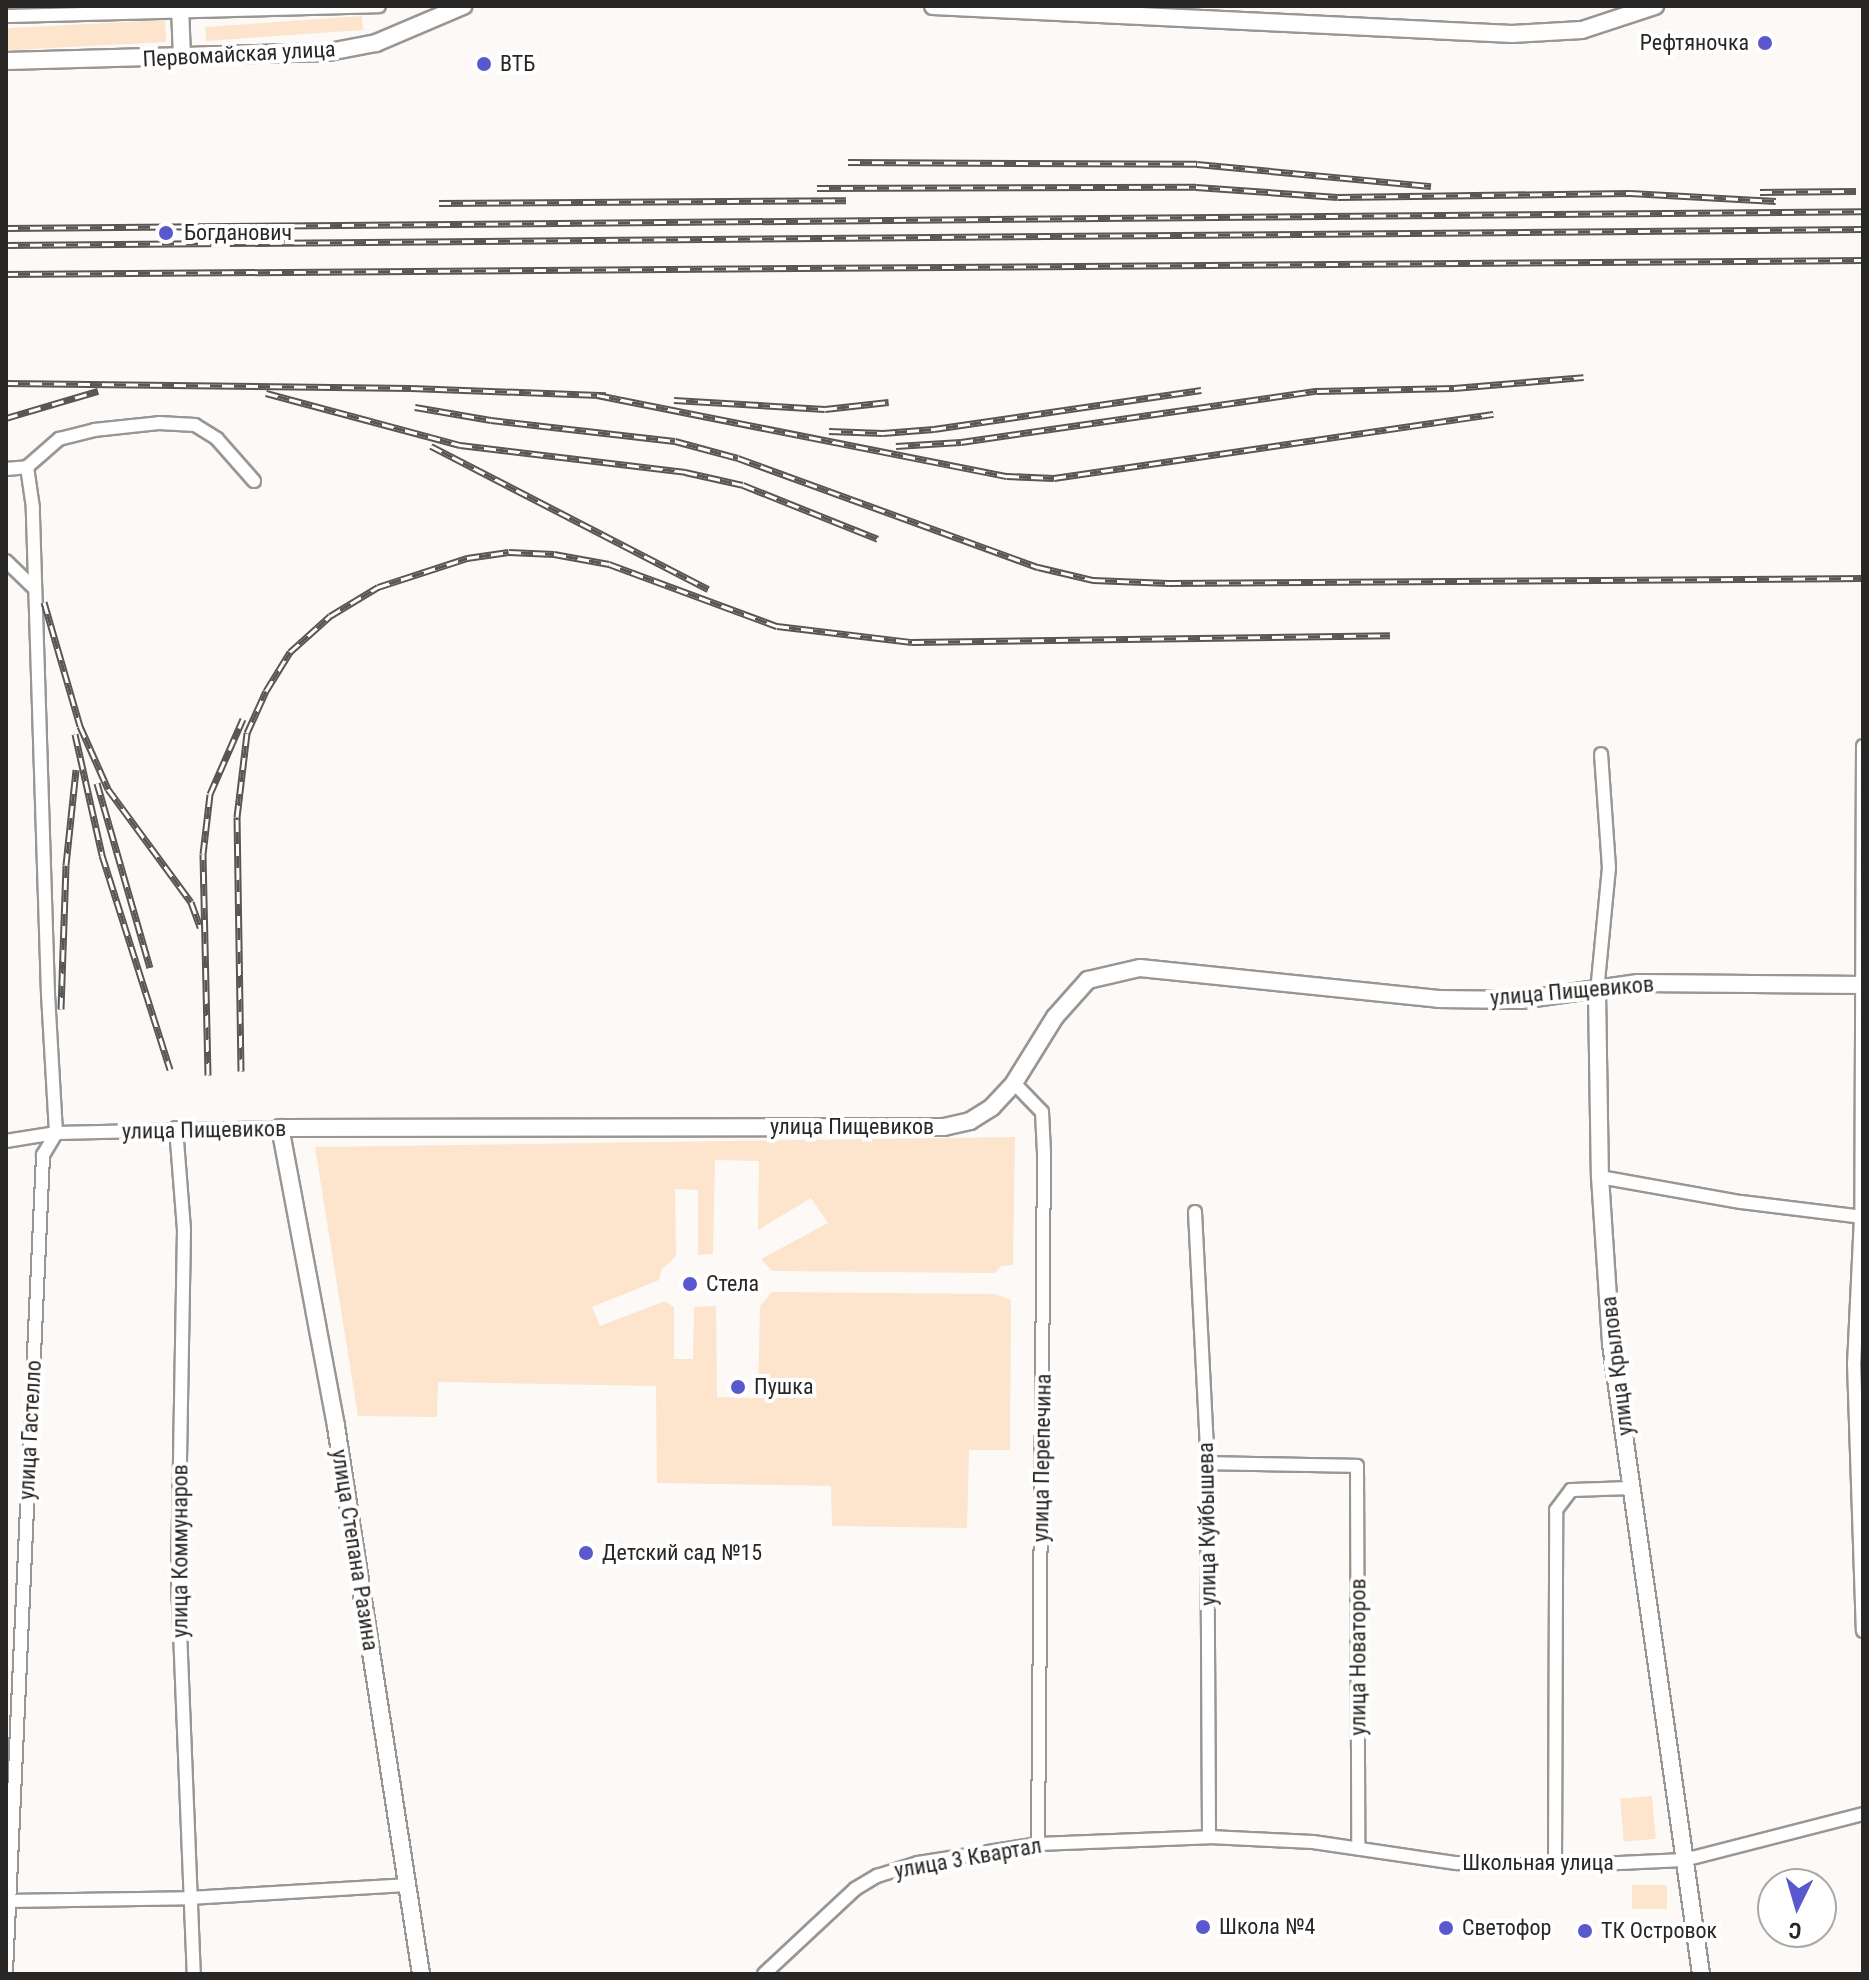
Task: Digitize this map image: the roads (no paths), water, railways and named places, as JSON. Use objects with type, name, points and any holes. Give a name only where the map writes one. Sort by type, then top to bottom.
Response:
[{"type":"main road","name":"Первомайская улица","points":[[6,61],[329,52],[376,43],[463,6]]},
{"type":"main road","points":[[933,6],[1512,34],[1582,30],[1655,6]]},
{"type":"main road","points":[[181,10],[182,57]]},
{"type":"main road","name":"улица Пищевиков","points":[[280,1128],[944,1127],[970,1121],[992,1107],[1014,1083],[1055,1017],[1088,980],[1140,968],[1438,999],[1521,1000],[1597,992],[1638,983],[1861,985]]},
{"type":"main road","name":"улица Крылова","points":[[1597,992],[1600,1177],[1611,1344],[1701,1974]]},
{"type":"main road","name":"улица Степана Разина","points":[[280,1128],[336,1426],[421,1974]]},
{"type":"street","name":"Первомайская улица","points":[[6,16],[379,6]]},
{"type":"street","points":[[6,469],[27,467],[59,439],[94,430],[159,423],[195,425],[217,439],[254,481]]},
{"type":"street","points":[[27,467],[33,508],[33,587],[56,1133]]},
{"type":"street","points":[[6,561],[33,587]]},
{"type":"street","points":[[1862,746],[1862,1217],[1854,1363],[1863,1631]]},
{"type":"street","name":"улица Крылова","points":[[1597,992],[1609,868],[1601,754]]},
{"type":"street","name":"улица Перепечина","points":[[1014,1083],[1042,1112],[1044,1153],[1038,1844]]},
{"type":"street","name":"улица Коммунаров","points":[[176,1128],[184,1230],[178,1581],[194,1974]]},
{"type":"street","name":"улица Пищевиков","points":[[6,1141],[56,1133],[280,1128]]},
{"type":"street","name":"улица Гастелло","points":[[6,1971],[43,1155],[56,1133]]},
{"type":"street","points":[[1600,1177],[1741,1202],[1862,1217]]},
{"type":"street","name":"улица Куйбышева","points":[[1195,1212],[1207,1463],[1209,1837]]},
{"type":"street","name":"улица Новаторов","points":[[1207,1463],[1357,1466],[1358,1847]]},
{"type":"street","points":[[1555,1866],[1556,1510],[1571,1490],[1632,1488]]},
{"type":"street","name":"Школьная улица","points":[[1209,1837],[1358,1847],[1456,1863],[1555,1866],[1684,1860],[1863,1814]]},
{"type":"street","name":"улица 3 Квартал","points":[[764,1974],[855,1889],[877,1876],[918,1863],[1038,1844],[1209,1837]]},
{"type":"street","points":[[7,1901],[189,1898],[406,1885]]},
{"type":"railway","points":[[848,162],[1197,164],[1431,186]]},
{"type":"railway","points":[[817,188],[1196,187],[1338,197],[1630,193],[1776,201]]},
{"type":"railway","points":[[1760,192],[1856,191]]},
{"type":"railway","points":[[439,203],[846,200]]},
{"type":"railway","points":[[6,228],[1863,211]]},
{"type":"railway","points":[[6,245],[1863,229]]},
{"type":"railway","points":[[6,274],[1863,260]]},
{"type":"railway","points":[[896,446],[961,442],[1317,391],[1454,388],[1584,377]]},
{"type":"railway","points":[[6,383],[411,388],[606,395]]},
{"type":"railway","points":[[829,431],[883,433],[934,429],[1201,390]]},
{"type":"railway","points":[[6,418],[98,391]]},
{"type":"railway","points":[[266,393],[460,445],[685,472],[743,485],[878,539]]},
{"type":"railway","points":[[597,395],[1007,476],[1054,478],[1493,414]]},
{"type":"railway","points":[[674,400],[825,409],[889,402]]},
{"type":"railway","points":[[415,407],[491,420],[675,441],[738,458],[1038,567],[1093,580],[1169,583],[1863,578]]},
{"type":"railway","points":[[431,446],[708,589]]},
{"type":"railway","points":[[241,1071],[237,817],[247,733],[266,691],[290,652],[330,616],[378,587],[467,558],[509,552],[554,554],[609,564],[777,626],[912,642],[1390,635]]},
{"type":"railway","points":[[44,602],[80,726],[108,789],[191,902],[200,927]]},
{"type":"railway","points":[[208,1075],[203,854],[210,794],[243,719]]},
{"type":"railway","points":[[75,734],[102,855],[170,1069]]},
{"type":"railway","points":[[61,1009],[66,865],[76,770]]},
{"type":"railway","points":[[97,783],[150,968]]},
{"type":"place","name":"Рефтяночка","points":[[1765,43]]},
{"type":"place","name":"ВТБ","points":[[484,64]]},
{"type":"place","name":"Богданович","points":[[166,233]]},
{"type":"place","name":"Стела","points":[[690,1284]]},
{"type":"place","name":"Пушка","points":[[738,1387]]},
{"type":"place","name":"Детский сад №15","points":[[586,1553]]},
{"type":"place","name":"Школа №4","points":[[1203,1927]]},
{"type":"place","name":"Светофор","points":[[1446,1928]]},
{"type":"place","name":"ТК Островок","points":[[1585,1931]]}]
